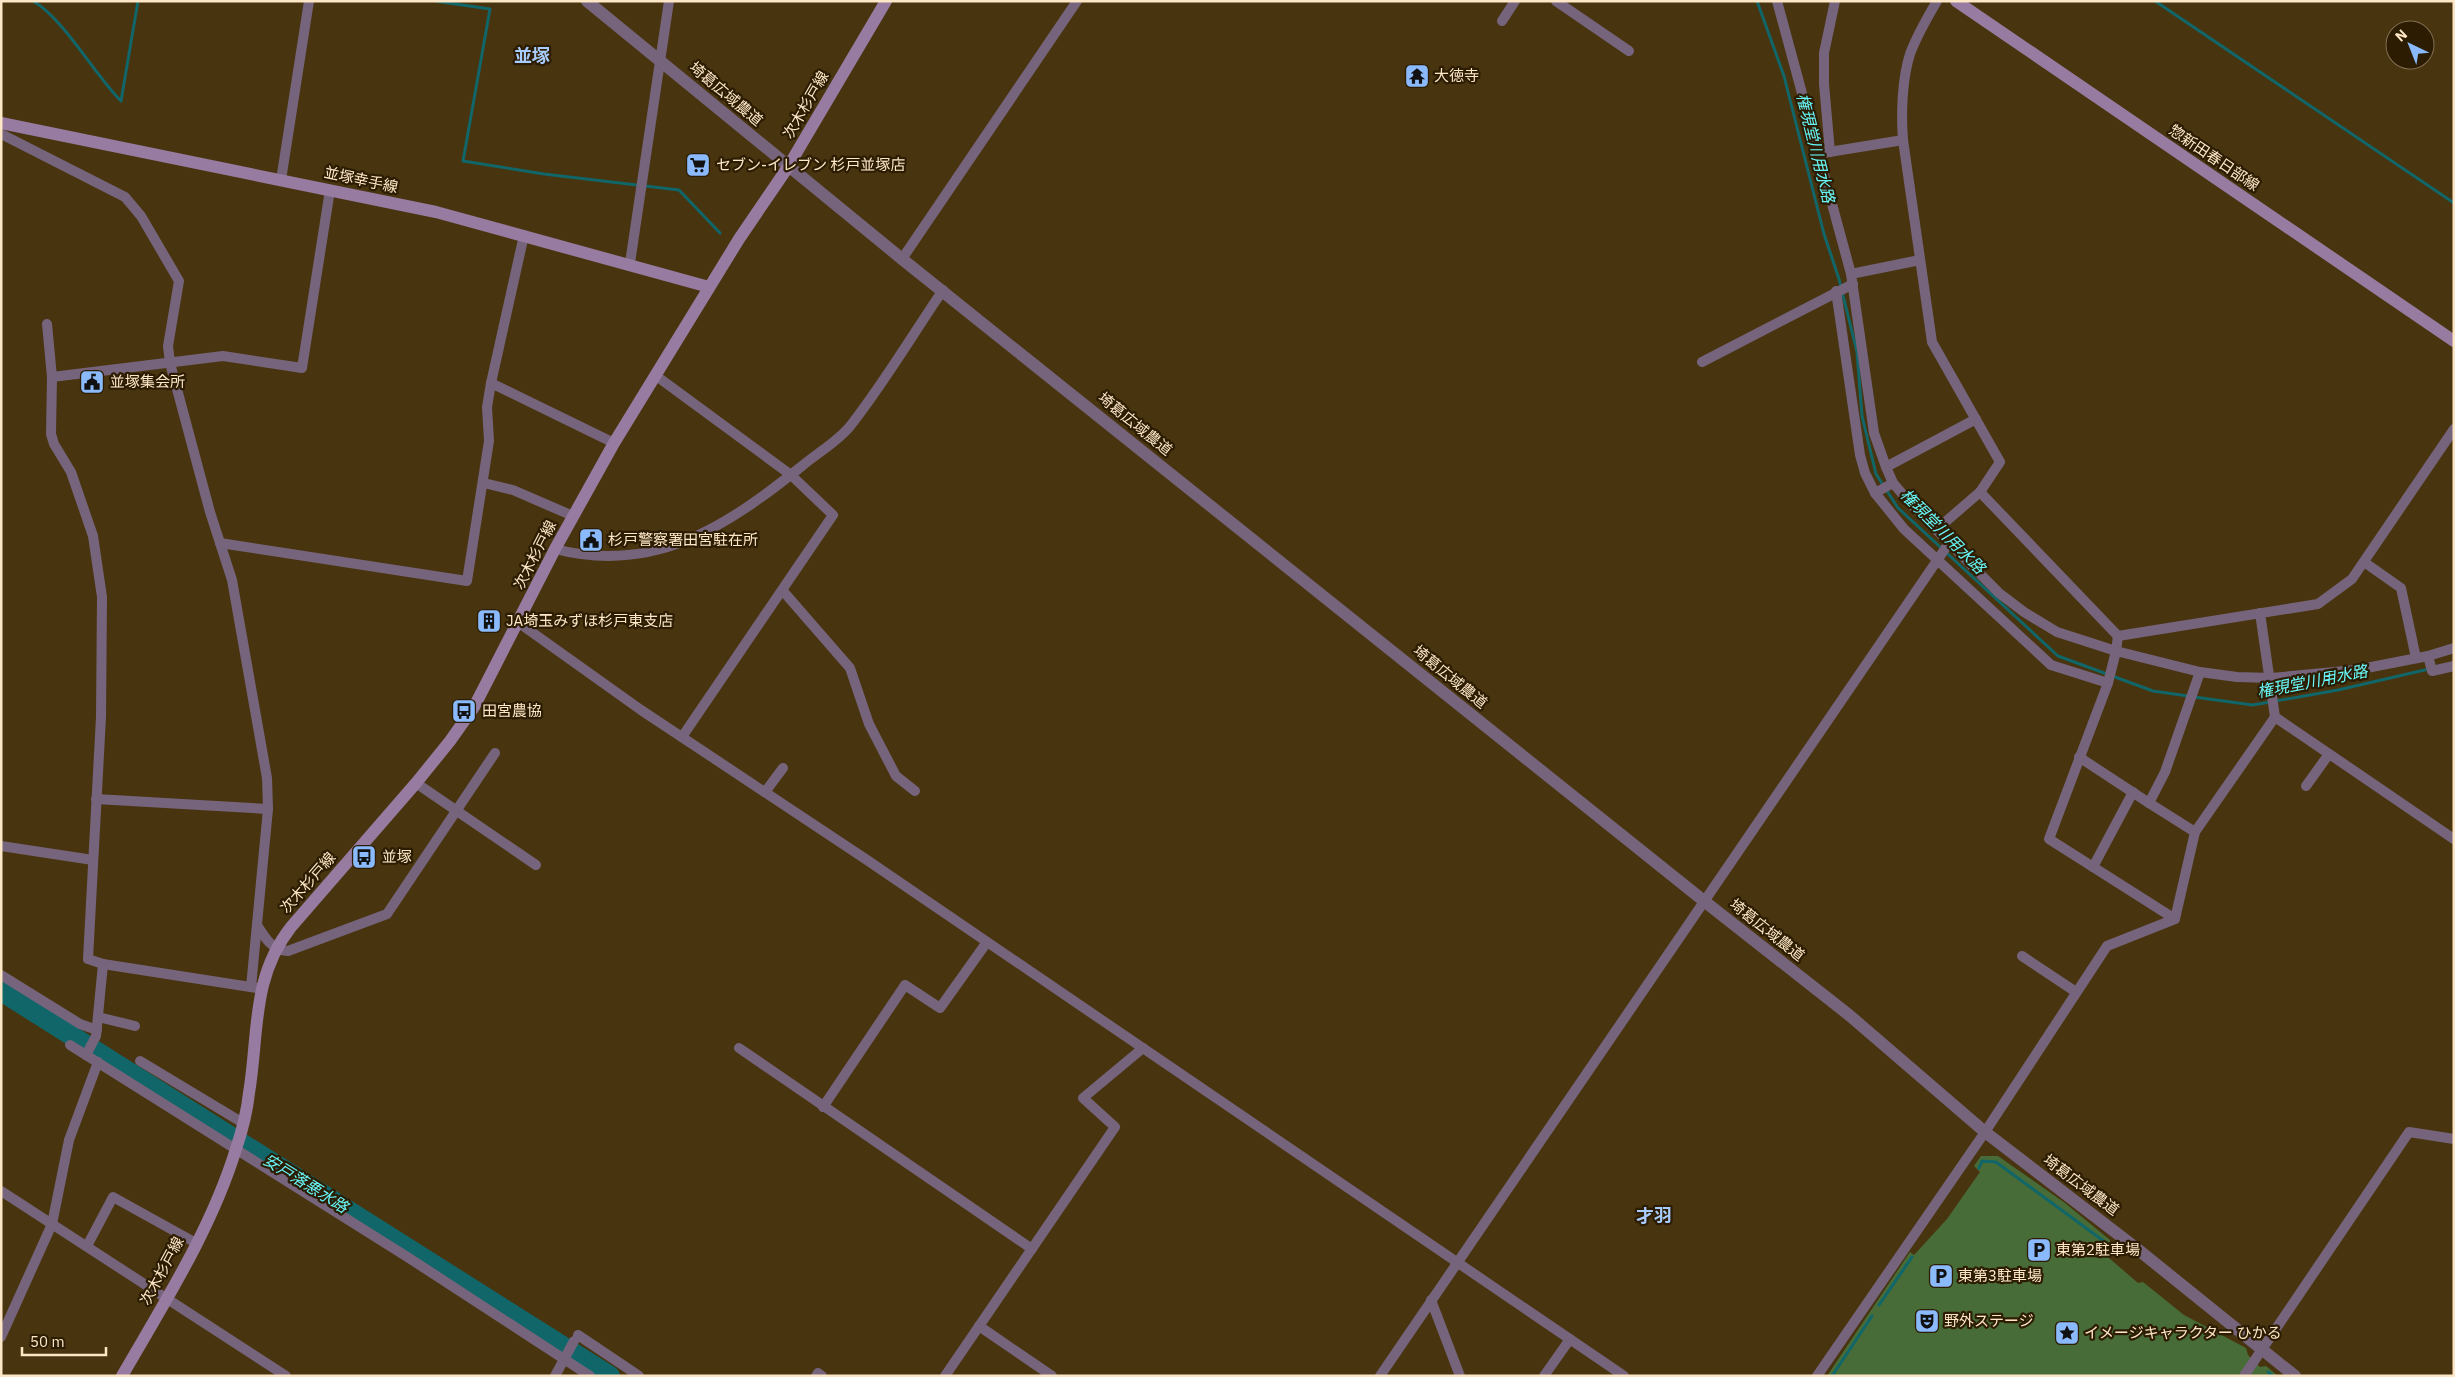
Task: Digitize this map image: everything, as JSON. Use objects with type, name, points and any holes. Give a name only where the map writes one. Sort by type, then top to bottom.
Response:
[{"type":"main road","name":"次木杉戸線","points":[[122,1376],[196,1243],[220,1192],[236,1150],[244,1123],[249,1093],[256,988],[276,948],[291,927],[416,783],[450,741],[474,707],[555,549],[614,443],[709,287],[788,167],[886,1]]},
{"type":"main road","name":"惣新田春日部線","points":[[1956,1],[2454,341]]},
{"type":"main road","name":"並塚幸手線","points":[[1,123],[436,212],[709,287]]},
{"type":"street","points":[[281,180],[309,1]]},
{"type":"street","name":"埼葛広域農道","points":[[587,1],[902,259],[1866,1029],[1985,1132],[2136,1248],[2296,1376]]},
{"type":"street","points":[[630,264],[670,1]]},
{"type":"street","points":[[902,259],[1077,1]]},
{"type":"street","points":[[1502,20],[1515,1]]},
{"type":"street","points":[[1556,1],[1629,51]]},
{"type":"street","points":[[1777,1],[1852,279],[1874,434],[1886,467],[1893,483],[1936,530],[1999,593],[2024,612],[2057,632],[2116,652],[2200,672],[2271,678],[2356,670],[2428,656],[2454,648]]},
{"type":"street","points":[[1830,152],[1824,84],[1824,53],[1835,1]]},
{"type":"street","points":[[1936,530],[1980,492],[2000,462],[1932,342],[1903,140],[1901,116],[1910,55],[1923,25],[1937,1]]},
{"type":"street","points":[[1,134],[125,197],[141,216],[179,281],[168,346],[170,363],[232,580],[267,778],[268,809],[257,926],[256,988],[103,964],[88,959],[101,717],[102,596],[93,536],[71,472],[54,444],[51,434],[52,377],[47,324]]},
{"type":"street","points":[[1817,154],[1903,140]]},
{"type":"street","points":[[52,377],[223,356],[302,368],[330,190]]},
{"type":"street","points":[[220,543],[467,581],[484,483],[489,441],[487,407],[491,382],[524,235]]},
{"type":"street","points":[[1702,362],[1836,291],[1852,279],[1920,260]]},
{"type":"street","points":[[555,549],[579,555],[617,557],[658,552],[728,522],[791,475],[850,427],[943,290]]},
{"type":"street","points":[[1836,291],[1860,455],[1865,473],[1875,493],[1904,530],[2051,665],[2061,670],[2108,683]]},
{"type":"street","points":[[655,375],[791,475],[833,515],[682,737]]},
{"type":"street","points":[[491,382],[614,443]]},
{"type":"street","points":[[1886,467],[1976,419]]},
{"type":"street","points":[[2118,636],[2318,604],[2352,580],[2454,429]]},
{"type":"street","points":[[484,483],[514,490],[573,516]]},
{"type":"street","points":[[1875,493],[1893,483]]},
{"type":"street","points":[[1980,492],[2118,636]]},
{"type":"street","points":[[1380,1376],[1949,543]]},
{"type":"street","points":[[2364,562],[2402,588],[2416,658]]},
{"type":"street","points":[[783,591],[850,668],[869,724],[896,776],[915,790]]},
{"type":"street","points":[[2175,919],[2195,832],[2275,717],[2271,678],[2260,613]]},
{"type":"street","points":[[518,623],[641,710],[987,942],[1624,1376]]},
{"type":"street","points":[[2118,636],[2108,683],[2049,839],[2175,919]]},
{"type":"street","points":[[2428,656],[2432,671],[2454,666]]},
{"type":"street","points":[[2149,803],[2165,772],[2200,672]]},
{"type":"street","points":[[2275,717],[2454,839]]},
{"type":"street","points":[[257,926],[265,938],[276,948],[288,952],[387,914],[495,753]]},
{"type":"street","points":[[2306,786],[2329,754]]},
{"type":"street","points":[[2079,758],[2195,832]]},
{"type":"street","points":[[765,792],[783,768]]},
{"type":"street","points":[[416,783],[536,865]]},
{"type":"street","points":[[2092,867],[2133,792]]},
{"type":"street","points":[[96,799],[268,809]]},
{"type":"street","points":[[1,846],[93,860]]},
{"type":"street","points":[[1817,1376],[1985,1132],[2107,946],[2175,919]]},
{"type":"street","points":[[823,1107],[905,985],[940,1008],[987,942]]},
{"type":"street","points":[[2022,956],[2076,992]]},
{"type":"street","points":[[86,1055],[96,1033],[103,964]]},
{"type":"street","points":[[1,975],[96,1033]]},
{"type":"street","points":[[98,1017],[135,1026]]},
{"type":"street","points":[[70,1045],[565,1358],[590,1376]]},
{"type":"street","points":[[739,1048],[1032,1249]]},
{"type":"street","points":[[946,1376],[1115,1127],[1084,1098],[1143,1048]]},
{"type":"street","points":[[140,1061],[244,1123]]},
{"type":"street","points":[[1,1337],[52,1224],[69,1140],[98,1062]]},
{"type":"street","points":[[2244,1376],[2409,1132],[2454,1139]]},
{"type":"street","points":[[1,1191],[286,1376]]},
{"type":"street","points":[[87,1246],[113,1197],[196,1243]]},
{"type":"street","points":[[1431,1300],[1460,1376]]},
{"type":"street","points":[[979,1326],[1052,1376]]},
{"type":"street","points":[[555,1376],[576,1338],[639,1376]]},
{"type":"street","points":[[1544,1376],[1570,1339]]},
{"type":"street","points":[[816,1376],[818,1373],[822,1376]]},
{"type":"green space","points":[[1981,1156],[1998,1156],[2065,1203],[2110,1240],[2109,1258],[2138,1283],[2143,1282],[2184,1315],[2246,1348],[2248,1355],[2260,1367],[2266,1366],[2278,1376],[1827,1376],[1910,1252],[1914,1255],[1947,1219],[1980,1172],[1974,1166]]},
{"type":"waterway","points":[[33,1],[56,20],[121,101],[138,1]]},
{"type":"waterway","points":[[435,1],[490,9],[463,161],[544,174],[679,190],[720,233]]},
{"type":"waterway","name":"権現堂川用水路","points":[[1757,1],[1784,76],[1824,234],[1839,279],[1857,352],[1862,416],[1876,474],[1898,508],[2058,656],[2153,691],[2188,696]]},
{"type":"waterway","points":[[2155,1],[2454,203]]},
{"type":"waterway","name":"権現堂川用水路","points":[[2194,697],[2253,705],[2338,690],[2429,669]]},
{"type":"waterway","name":"安戸落悪水路","points":[[1,991],[610,1376]]},
{"type":"waterway","points":[[1979,1168],[1982,1161],[1996,1162],[2105,1242]]},
{"type":"waterway","points":[[1879,1305],[1912,1257]]},
{"type":"waterway","points":[[1832,1376],[1872,1316]]},
{"type":"waterway","points":[[2268,1372],[2273,1376]]},
{"type":"place","name":"大徳寺","points":[[1417,76]]},
{"type":"place","name":"セブン-イレブン 杉戸並塚店","points":[[698,165]]},
{"type":"place","name":"並塚集会所","points":[[92,382]]},
{"type":"place","name":"杉戸警察署田宮駐在所","points":[[591,540]]},
{"type":"place","name":"JA埼玉みずほ杉戸東支店","points":[[489,621]]},
{"type":"place","name":"田宮農協","points":[[464,711]]},
{"type":"place","name":"並塚","points":[[364,857]]},
{"type":"place","name":"東第2駐車場","points":[[2039,1250]]},
{"type":"place","name":"東第3駐車場","points":[[1941,1276]]},
{"type":"place","name":"野外ステージ","points":[[1927,1321]]},
{"type":"place","name":"イメージキャラクター ひかる","points":[[2067,1333]]},
{"type":"district","name":"並塚","points":[[532,56]]},
{"type":"district","name":"才羽","points":[[1654,1216]]}]
